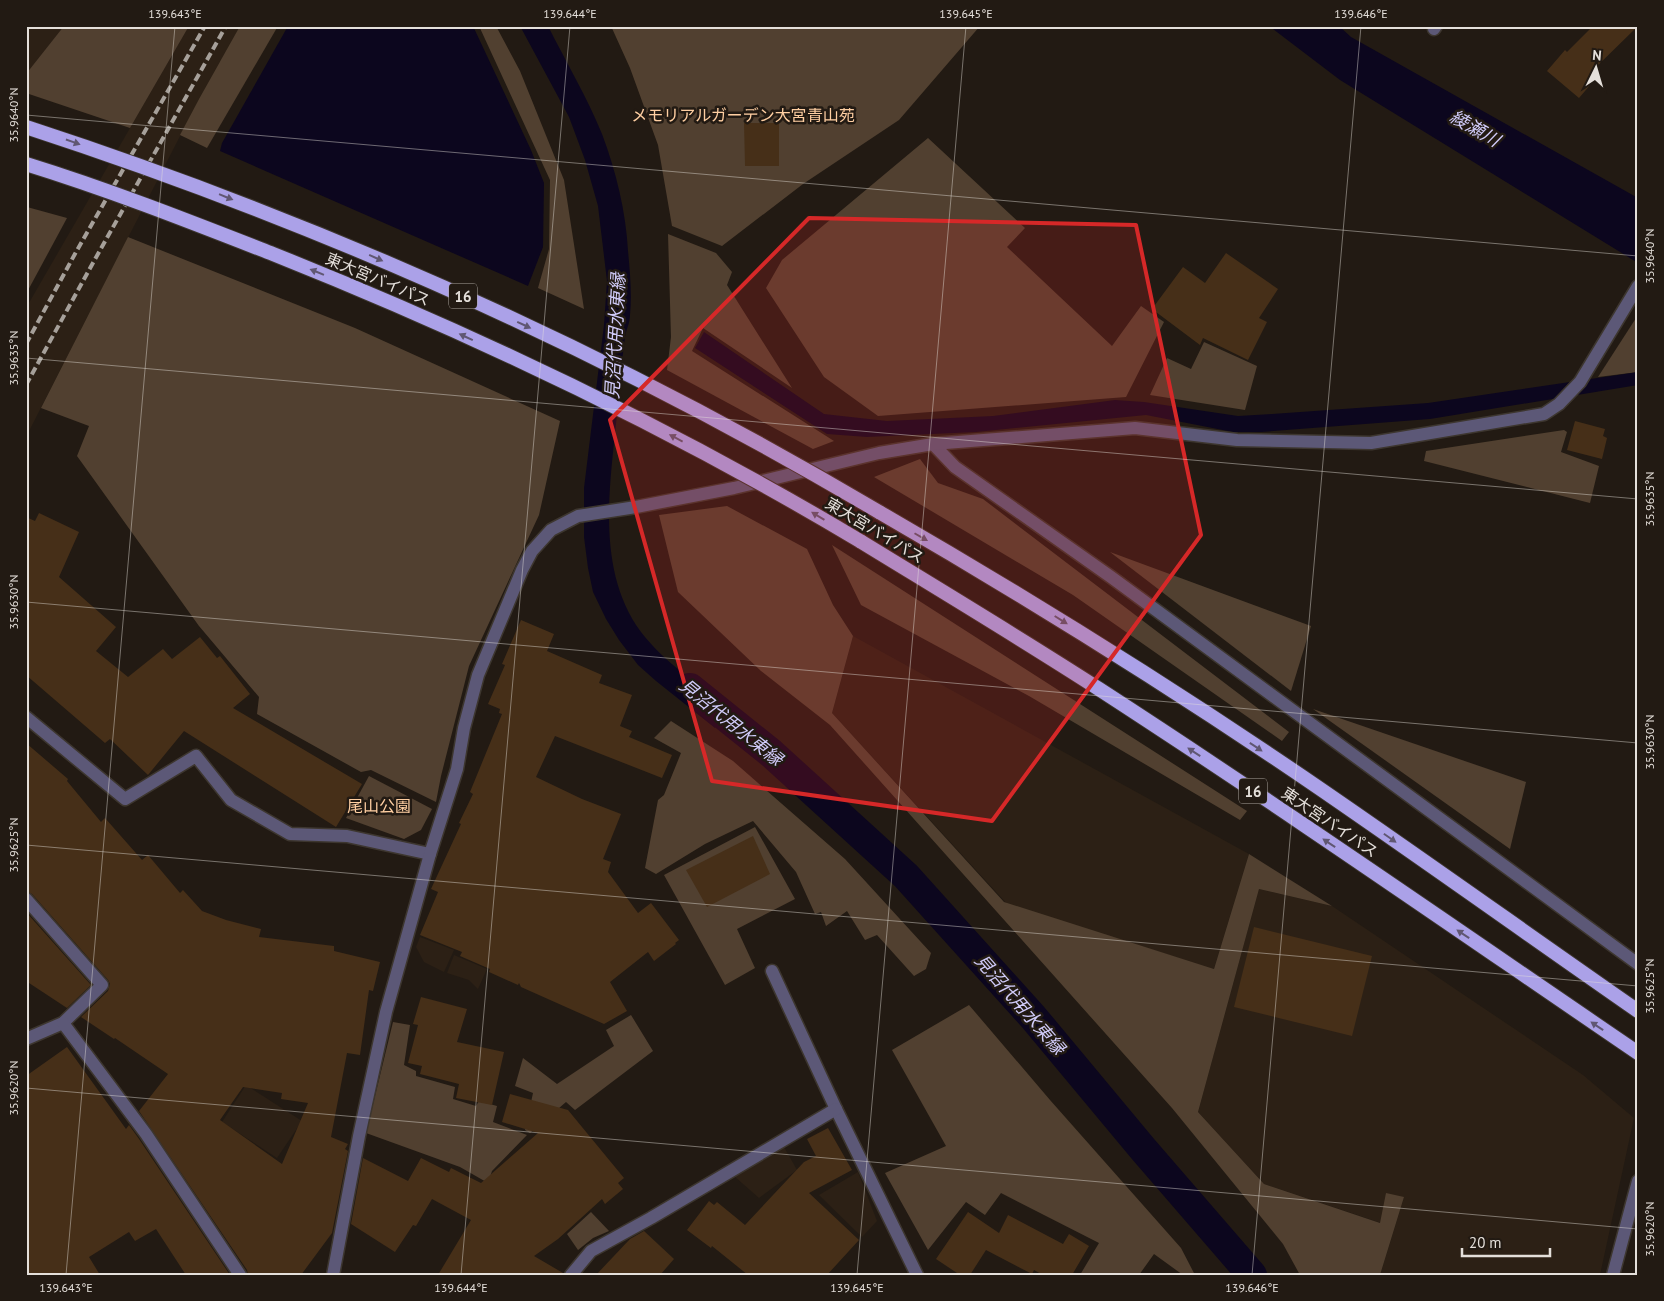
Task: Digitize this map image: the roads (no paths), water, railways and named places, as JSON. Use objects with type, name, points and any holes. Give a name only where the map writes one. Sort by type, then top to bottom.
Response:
[{"type":"highway","name":"東大宮バイパス","points":[[26,127],[216,193],[372,255],[563,343],[744,435],[1020,595],[1157,681],[1315,786],[1638,1011]]},
{"type":"highway","name":"東大宮バイパス","points":[[26,164],[60,174],[191,222],[317,272],[434,322],[558,379],[739,471],[860,541],[993,622],[1244,785],[1638,1053]]},
{"type":"street","points":[[333,1275],[359,1136],[386,1012],[430,854],[457,769],[464,728],[478,675],[522,570],[532,551],[551,530],[578,516],[734,488],[879,453],[933,444],[1135,428],[1237,440],[1371,443],[1544,414],[1559,404],[1580,382],[1637,287]]},
{"type":"street","points":[[933,444],[955,467],[1119,583],[1638,964]]},
{"type":"street","points":[[26,717],[125,798],[196,756],[231,800],[290,834],[347,836],[430,854]]},
{"type":"street","points":[[26,899],[102,985],[63,1023],[26,1039]]},
{"type":"street","points":[[772,971],[836,1109],[917,1275]]},
{"type":"street","points":[[63,1023],[146,1134],[240,1275]]},
{"type":"street","points":[[571,1275],[590,1251],[651,1218],[836,1109]]},
{"type":"street","points":[[1613,1275],[1638,1181]]},
{"type":"water","points":[[288,26],[473,26],[531,150],[544,183],[543,247],[528,286],[220,151],[222,143]]},
{"type":"water","points":[[520,26],[548,26],[602,134],[612,162],[623,207],[631,300],[630,318],[622,359],[609,504],[612,558],[618,584],[627,609],[650,643],[681,672],[727,705],[715,728],[638,665],[606,619],[593,592],[584,537],[584,488],[604,325],[607,281],[598,206],[585,160],[569,117]]},
{"type":"water","name":"綾瀬川","points":[[1269,26],[1339,26],[1351,37],[1638,198],[1638,263],[1340,80]]},
{"type":"water","points":[[704,332],[824,414],[887,421],[993,416],[1115,400],[1144,402],[1238,416],[1272,414],[1428,403],[1638,372],[1638,385],[1430,419],[1261,432],[1233,432],[1146,415],[976,432],[867,437],[827,434],[695,348]]},
{"type":"waterway","name":"見沼代用水東縁","points":[[690,688],[771,753],[906,876],[1033,1017],[1143,1149],[1252,1275]]},
{"type":"railway","points":[[26,344],[76,252],[205,26]]},
{"type":"railway","points":[[26,385],[226,26]]},
{"type":"park label","name":"メモリアルガーデン大宮青山苑","points":[[743,115]]},
{"type":"park label","name":"尾山公園","points":[[379,806]]}]
